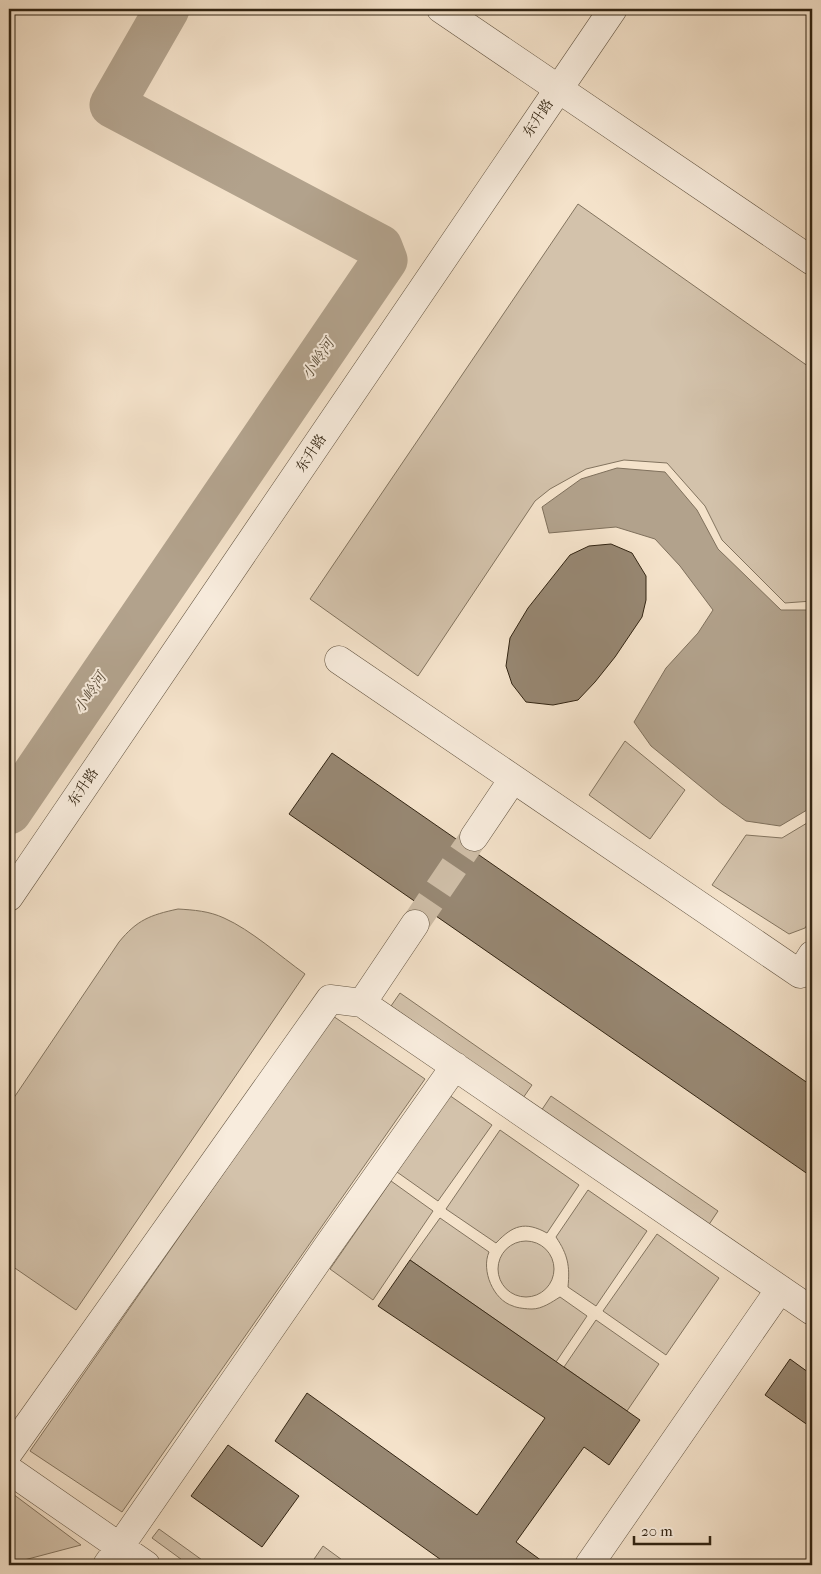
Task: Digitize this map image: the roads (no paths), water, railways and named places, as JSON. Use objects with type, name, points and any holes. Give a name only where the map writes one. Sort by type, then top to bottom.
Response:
[{"type":"street","points":[[440,9],[812,261]]},
{"type":"street","name":"东升路","points":[[9,897],[613,9]]},
{"type":"street","points":[[339,660],[513,779],[808,970]]},
{"type":"street","points":[[474,837],[513,779]]},
{"type":"street","points":[[362,1003],[415,924]]},
{"type":"street","points":[[9,1452],[330,998],[362,1003],[812,1311]]},
{"type":"street","points":[[113,1556],[321,1255],[455,1066]]},
{"type":"street","points":[[589,1565],[780,1289]]},
{"type":"street","points":[[9,1470],[113,1556],[146,1565]]},
{"type":"waterway","name":"小岭河","points":[[9,812],[385,260],[380,247],[112,105],[167,9]]},
{"type":"tunnel","points":[[415,924],[474,837]]}]
